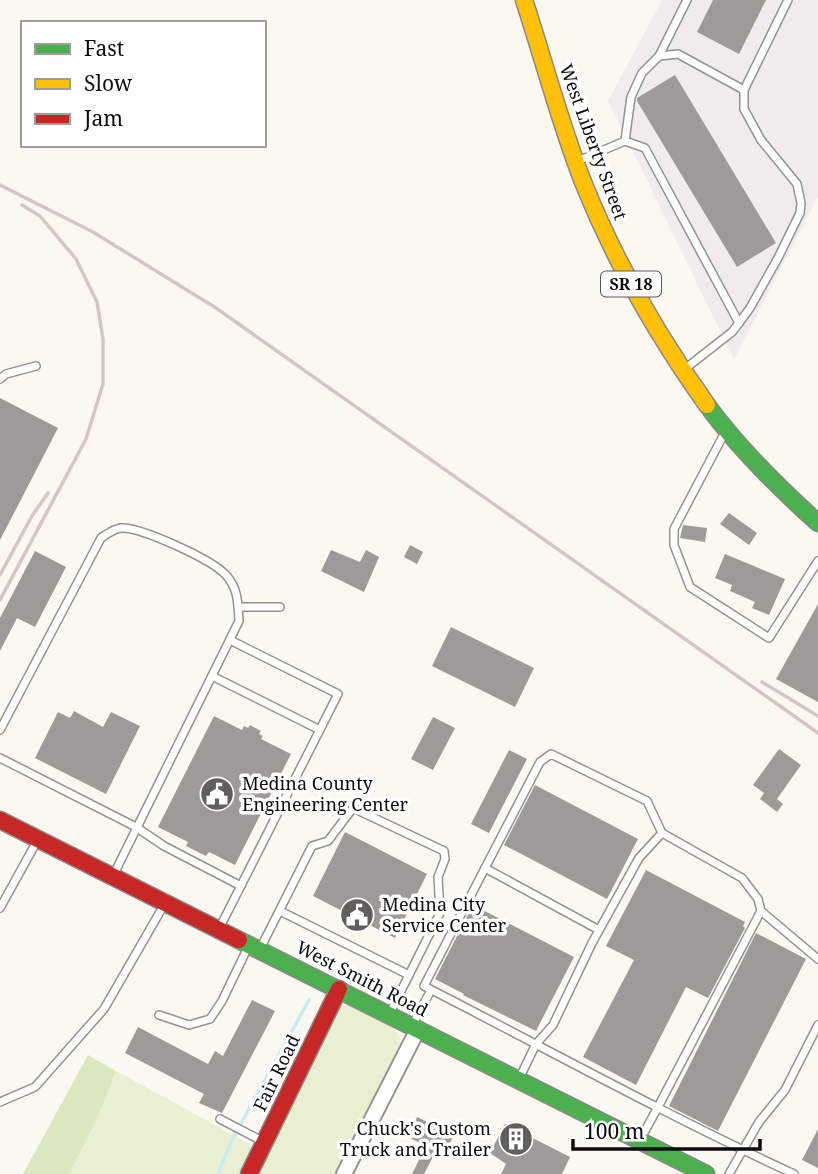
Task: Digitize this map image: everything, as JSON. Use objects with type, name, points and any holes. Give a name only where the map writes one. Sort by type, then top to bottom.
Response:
[{"type":"main road","name":"West Liberty Street","points":[[524,0],[576,162],[598,217],[648,316],[683,370],[727,429],[765,473],[818,523]]},
{"type":"main road","name":"West Smith Road","points":[[0,820],[706,1174]]},
{"type":"main road","name":"Fair Road","points":[[249,1174],[339,989]]},
{"type":"street","points":[[344,1174],[415,1028]]},
{"type":"lane","points":[[625,142],[631,97],[642,73],[659,56],[687,0]]},
{"type":"lane","points":[[683,370],[732,332],[739,323],[779,256],[800,213],[797,184],[761,140],[744,109],[744,90],[788,0]]},
{"type":"lane","points":[[659,56],[678,54],[744,90]]},
{"type":"lane","points":[[576,162],[625,142],[645,148],[739,323]]},
{"type":"lane","points":[[0,379],[6,374],[36,366]]},
{"type":"lane","points":[[727,429],[674,529],[674,545],[690,587],[769,638],[818,561]]},
{"type":"lane","points":[[0,730],[101,538],[117,528],[135,529],[212,563],[227,576],[238,595],[239,621],[113,876]]},
{"type":"lane","points":[[239,607],[280,607]]},
{"type":"lane","points":[[219,929],[338,694],[230,640]]},
{"type":"lane","points":[[212,676],[320,730]]},
{"type":"lane","points":[[794,1174],[741,1150],[424,986],[540,762],[551,754],[646,801],[662,833],[742,878],[758,899],[761,911],[818,959]]},
{"type":"lane","points":[[0,758],[136,827],[164,846],[241,886]]},
{"type":"lane","points":[[159,1015],[189,1025],[210,1019],[279,911],[312,846],[328,841],[353,808],[444,850],[445,859],[438,877],[440,913],[390,1015]]},
{"type":"lane","points":[[519,1080],[536,1044],[553,1025],[599,930],[639,858],[662,833]]},
{"type":"lane","points":[[0,908],[38,839]]},
{"type":"lane","points":[[485,868],[599,930]]},
{"type":"lane","points":[[0,1102],[35,1087],[104,1009],[165,903]]},
{"type":"lane","points":[[279,911],[409,975]]},
{"type":"lane","points":[[640,1141],[761,911]]},
{"type":"lane","points":[[415,1028],[431,990]]},
{"type":"lane","points":[[729,1174],[759,1122],[785,1090],[818,1025]]},
{"type":"lane","points":[[220,1119],[264,1143]]},
{"type":"shaded area","points":[[662,0],[818,0],[818,197],[734,359],[608,101]]},
{"type":"green space","points":[[348,1004],[391,1026],[401,1040],[401,1049],[337,1174],[256,1174],[338,1007]]},
{"type":"green space","points":[[88,1055],[116,1071],[97,1119],[69,1174],[23,1174]]},
{"type":"green space","points":[[116,1071],[250,1144],[251,1150],[238,1174],[69,1174],[97,1119]]},
{"type":"building","points":[[713,0],[766,0],[739,54],[697,32]]},
{"type":"building","points":[[675,75],[776,243],[737,267],[637,101],[637,98]]},
{"type":"building","points":[[0,398],[58,428],[0,540]]},
{"type":"building","points":[[729,513],[757,533],[749,545],[720,524]]},
{"type":"building","points":[[683,525],[707,528],[705,542],[680,538]]},
{"type":"building","points":[[410,545],[423,552],[417,564],[404,557]]},
{"type":"building","points":[[331,550],[360,562],[366,550],[379,557],[364,592],[321,571]]},
{"type":"building","points":[[35,551],[66,567],[35,627],[17,618],[0,651],[0,618]]},
{"type":"building","points":[[725,554],[785,579],[769,615],[752,608],[755,602],[730,591],[732,585],[715,578]]},
{"type":"building","points":[[818,604],[818,702],[776,679]]},
{"type":"building","points":[[451,627],[534,668],[515,707],[432,666]]},
{"type":"building","points":[[74,711],[103,727],[111,712],[140,726],[106,794],[35,758],[58,712],[70,718]]},
{"type":"building","name":"Medina County Engineering Center","points":[[214,716],[242,730],[244,726],[248,728],[250,725],[261,731],[261,739],[291,754],[235,865],[209,852],[206,856],[186,846],[188,842],[158,827]]},
{"type":"building","points":[[433,717],[455,728],[433,770],[411,759]]},
{"type":"building","points":[[779,749],[801,765],[777,799],[783,804],[777,812],[760,799],[764,793],[753,785]]},
{"type":"building","points":[[509,750],[527,759],[489,833],[471,824]]},
{"type":"building","points":[[535,785],[638,839],[607,899],[504,845]]},
{"type":"building","points":[[345,832],[427,874],[395,938],[313,896]]},
{"type":"building","points":[[646,870],[745,922],[745,928],[708,998],[686,987],[636,1085],[583,1057],[634,960],[606,946]]},
{"type":"building","points":[[473,905],[574,957],[536,1031],[435,979]]},
{"type":"building","points":[[756,933],[806,959],[718,1131],[669,1106]]},
{"type":"building","points":[[252,1000],[275,1011],[222,1113],[199,1103],[204,1094],[125,1053],[138,1027],[208,1064],[215,1051],[223,1056]]},
{"type":"building","points":[[417,1117],[454,1135],[444,1155],[436,1151],[424,1174],[412,1174],[426,1146],[408,1137]]},
{"type":"building","name":"Chuck's Custom Truck and Trailer","points":[[505,1124],[570,1157],[562,1174],[501,1174],[506,1164],[490,1153]]},
{"type":"building","points":[[818,1129],[818,1168],[802,1160]]},
{"type":"waterway","points":[[218,1174],[231,1142],[309,1000]]},
{"type":"railway","points":[[0,185],[93,232],[216,308],[818,733]]},
{"type":"railway","points":[[0,600],[86,439],[103,384],[103,339],[97,302],[76,259],[40,216],[22,205]]},
{"type":"railway","points":[[0,575],[32,516],[48,493]]},
{"type":"railway","points":[[762,682],[818,716]]},
{"type":"traffic: fast","points":[[707,405],[760,467],[818,523]]},
{"type":"traffic: fast","points":[[239,940],[706,1174]]},
{"type":"traffic: slow","points":[[524,0],[567,137],[595,212],[638,297],[707,405]]},
{"type":"traffic: jam","points":[[0,820],[239,940]]},
{"type":"traffic: jam","points":[[249,1174],[339,989]]},
{"type":"place","name":"Medina County Engineering Center","points":[[217,794]]},
{"type":"place","name":"Medina City Service Center","points":[[357,915]]},
{"type":"place","name":"Chuck's Custom Truck and Trailer","points":[[516,1139]]}]
